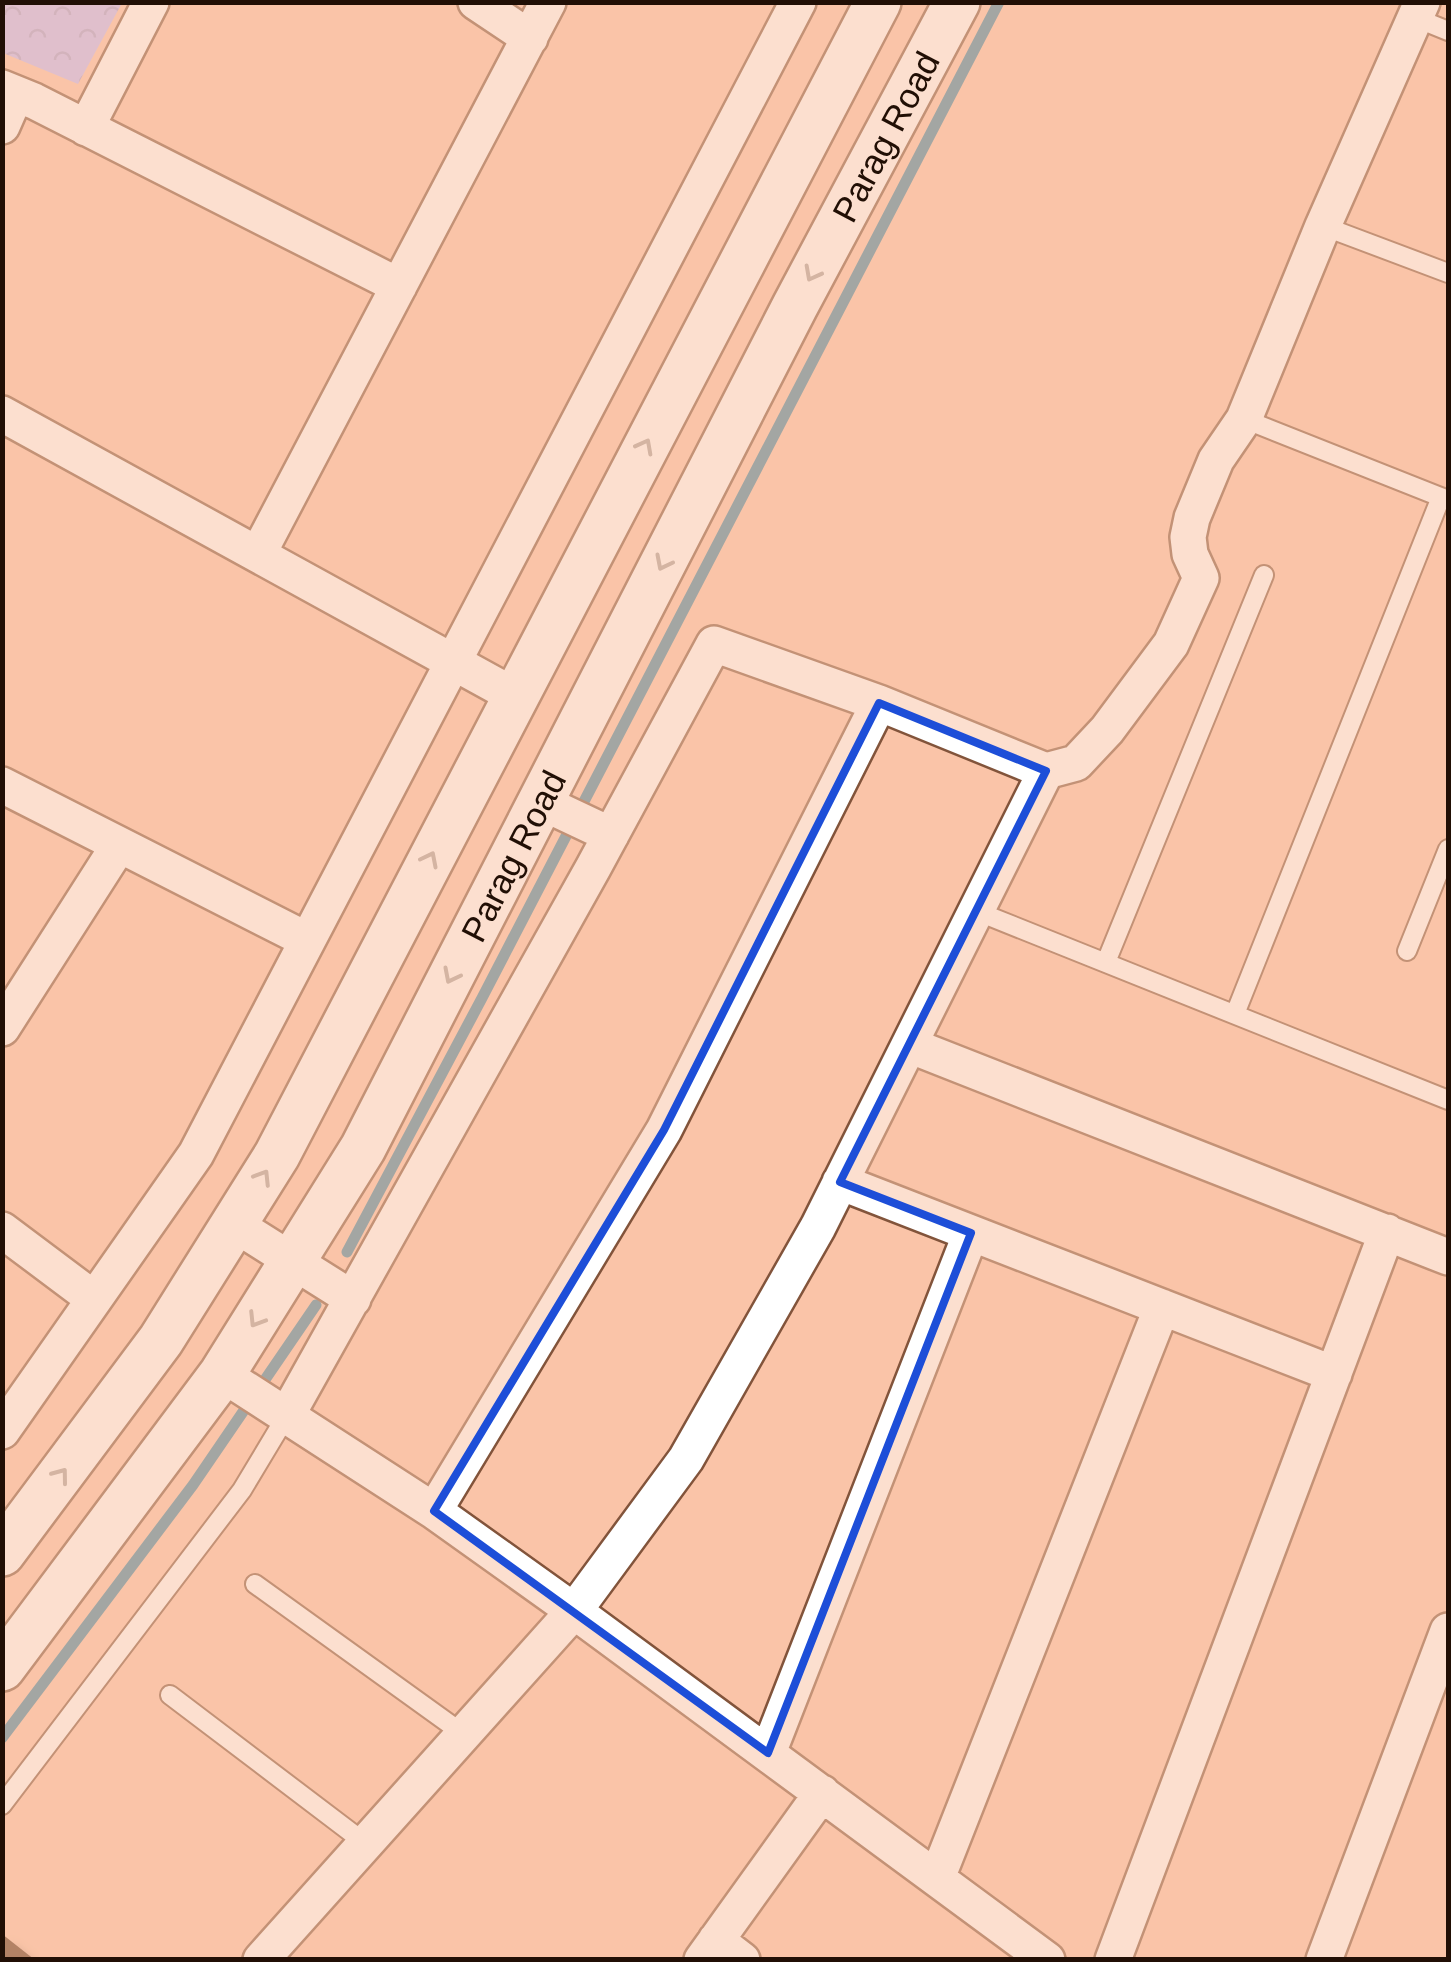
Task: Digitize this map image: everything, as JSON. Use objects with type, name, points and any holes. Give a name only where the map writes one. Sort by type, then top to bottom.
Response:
[{"type":"street","points":[[86,128],[152,2]]},
{"type":"street","points":[[476,2],[530,38]]},
{"type":"street","points":[[258,554],[548,2]]},
{"type":"street","points":[[2,1431],[196,1154],[798,2]]},
{"type":"street","name":"Parag Road","points":[[6,1540],[162,1340],[277,1155],[878,2]]},
{"type":"street","name":"Parag Road","points":[[2,1668],[222,1374],[363,1148],[786,323],[957,2]]},
{"type":"street","points":[[287,1415],[714,644],[879,703],[1046,771],[1076,762],[1106,730],[1171,644],[1201,578],[1190,554],[1192,518],[1216,460],[1244,419],[1323,226],[1429,17]]},
{"type":"street","points":[[7,102],[86,128],[399,286]]},
{"type":"street","points":[[2,414],[515,696]]},
{"type":"street","points":[[434,1511],[664,1130],[879,703]]},
{"type":"street","points":[[262,1960],[574,1611],[686,1459],[818,1228],[1046,771]]},
{"type":"street","points":[[2,786],[308,940]]},
{"type":"street","points":[[541,802],[610,836]]},
{"type":"street","points":[[2,1028],[120,845]]},
{"type":"street","points":[[909,1045],[1448,1256]]},
{"type":"street","points":[[840,1182],[1334,1374]]},
{"type":"street","points":[[234,1224],[353,1299]]},
{"type":"street","points":[[2,1230],[94,1299]]},
{"type":"street","points":[[1113,1960],[1387,1232]]},
{"type":"street","points":[[768,1753],[971,1233]]},
{"type":"street","points":[[937,1878],[1162,1307]]},
{"type":"street","points":[[222,1374],[434,1511],[768,1753],[1038,1956]]},
{"type":"street","points":[[1324,1960],[1448,1631]]},
{"type":"street","points":[[720,1953],[822,1793]]},
{"type":"lane","points":[[1323,226],[1448,273]]},
{"type":"lane","points":[[1235,1014],[1445,499],[1244,419]]},
{"type":"lane","points":[[1106,962],[1264,575]]},
{"type":"lane","points":[[1407,951],[1448,849]]},
{"type":"lane","points":[[976,911],[1448,1100]]},
{"type":"lane","points":[[2,1806],[242,1490],[287,1415]]},
{"type":"lane","points":[[255,1584],[462,1733]]},
{"type":"lane","points":[[170,1695],[365,1843]]},
{"type":"highlighted area","points":[[879,703],[1046,771],[840,1182],[971,1233],[768,1753],[434,1511],[664,1130]]},
{"type":"green space","points":[[2,3],[122,3],[78,84],[3,53]]},
{"type":"building","points":[[2,1934],[35,1960],[2,1960]]},
{"type":"waterway","points":[[347,1252],[999,2]]},
{"type":"waterway","points":[[2,1738],[193,1485],[316,1305]]}]
